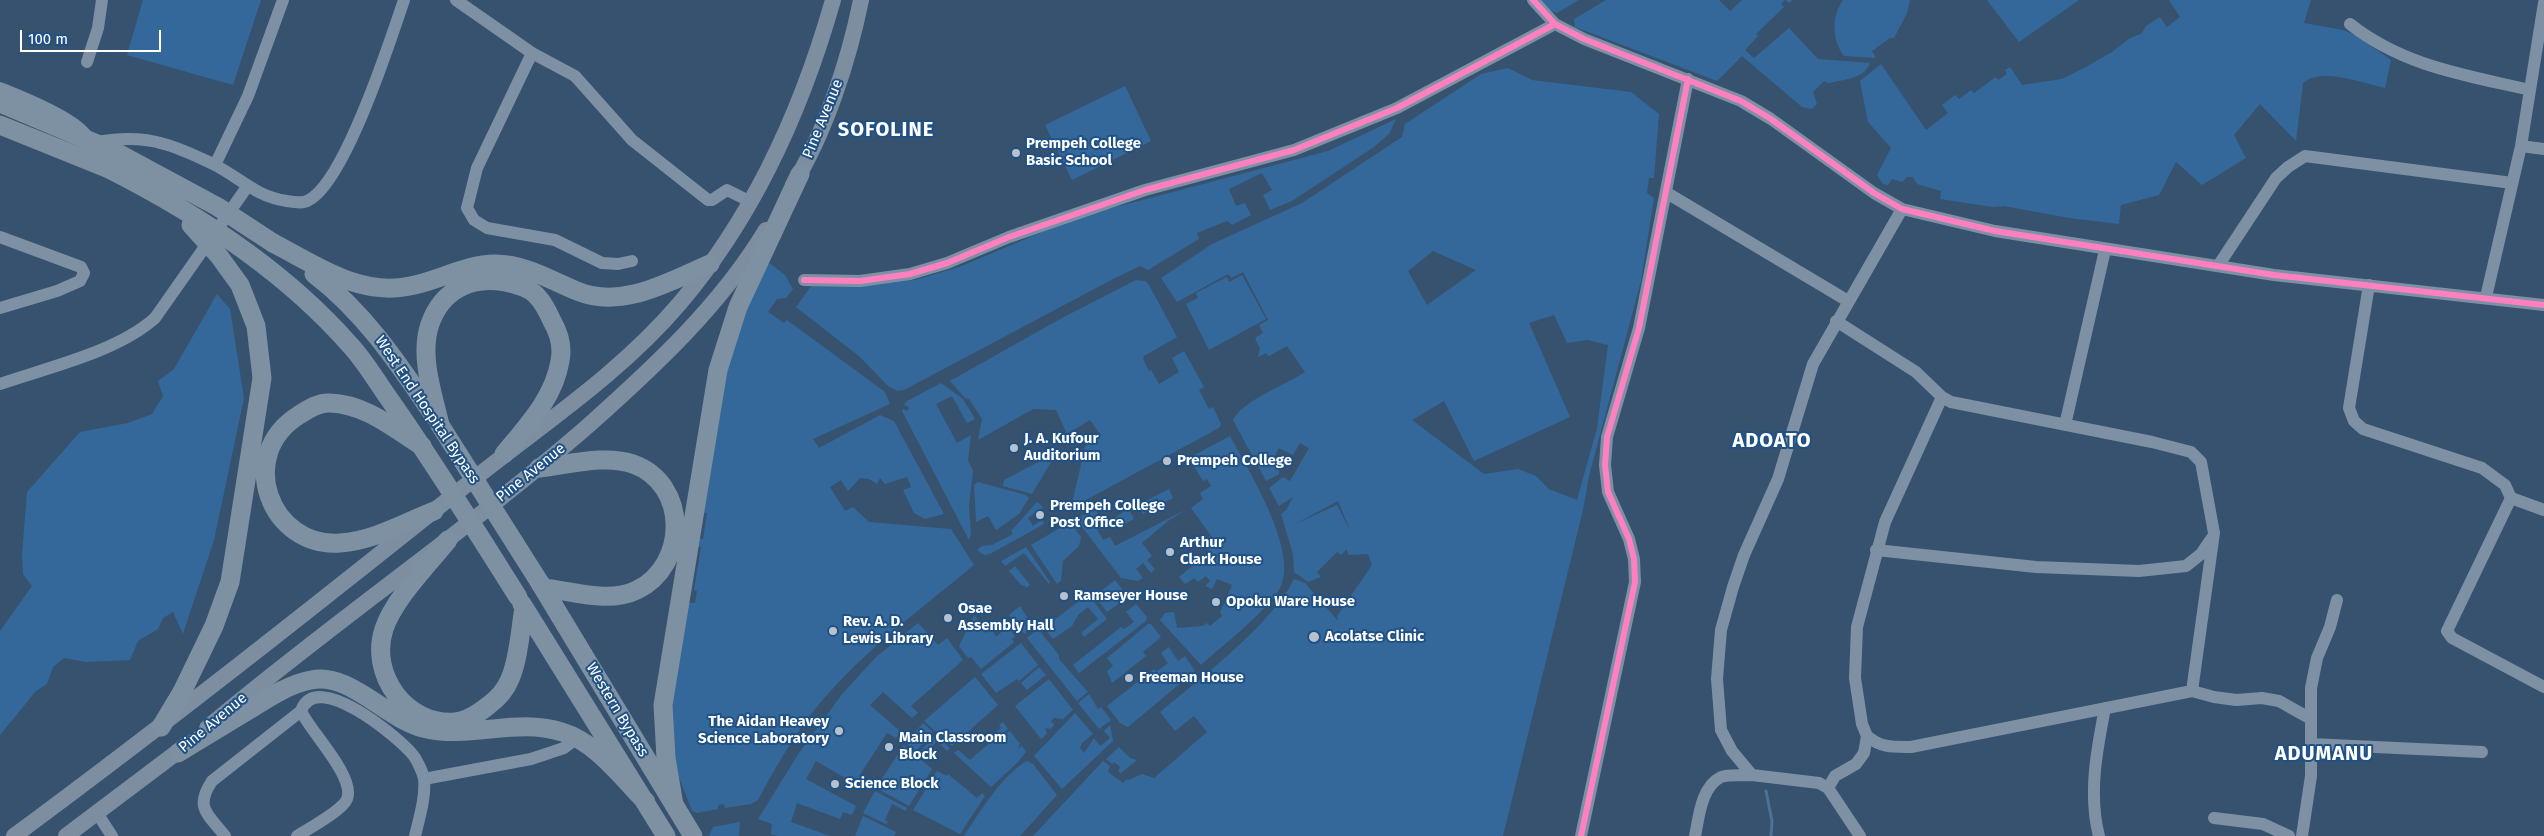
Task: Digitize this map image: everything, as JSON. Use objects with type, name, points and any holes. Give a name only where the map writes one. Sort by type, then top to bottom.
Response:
[{"type":"highway","name":"West End Hospital Bypass","points":[[0,103],[93,141],[113,161],[171,204],[248,254],[305,300],[350,345],[422,446],[521,603]]},
{"type":"highway","name":"West End Hospital Bypass","points":[[0,125],[113,161],[218,207],[273,243],[330,286],[385,344],[440,425],[542,585]]},
{"type":"highway","points":[[674,805],[666,758],[663,705],[718,370],[738,307],[800,174]]},
{"type":"highway","points":[[161,727],[182,692],[214,626],[230,582],[262,378],[256,326],[240,285],[219,256],[171,204]]},
{"type":"highway","points":[[273,243],[337,278],[377,289],[410,286],[472,268],[494,264],[523,268],[579,292],[612,297],[640,294],[710,264]]},
{"type":"highway","points":[[440,425],[428,373],[426,355],[430,324],[447,297],[462,286],[476,280],[489,280],[518,285],[535,294],[548,314],[561,344],[560,361],[544,404],[504,454]]},
{"type":"highway","points":[[422,446],[360,408],[328,402],[311,408],[280,430],[267,454],[265,482],[268,497],[286,521],[310,539],[318,541],[340,543],[369,537],[434,511]]},
{"type":"highway","points":[[539,468],[604,460],[634,464],[649,473],[662,485],[673,506],[677,521],[675,542],[666,564],[650,582],[636,590],[607,597],[542,585]]},
{"type":"highway","points":[[448,540],[406,592],[384,629],[379,653],[384,678],[394,694],[410,709],[431,718],[455,722],[476,715],[496,700],[510,680],[521,603]]},
{"type":"highway","name":"Western Bypass","points":[[542,585],[694,836]]},
{"type":"highway","name":"Western Bypass","points":[[521,603],[666,836]]},
{"type":"highway","points":[[178,753],[281,691],[310,680],[328,678],[345,684],[398,719],[422,727],[452,733],[528,725],[564,732],[592,749],[646,802]]},
{"type":"main road","points":[[14,836],[161,727],[504,454],[578,398],[640,346],[679,304],[710,264],[780,149],[818,52],[833,0]]},
{"type":"main road","name":"Pine Avenue","points":[[66,836],[178,753],[280,667],[448,540],[539,468],[650,370],[701,318],[754,250],[800,174],[834,96],[854,33],[861,0]]},
{"type":"street","points":[[87,62],[98,28],[102,0]]},
{"type":"street","points":[[215,165],[248,96],[283,0]]},
{"type":"street","points":[[0,88],[74,124],[93,141],[121,138],[165,144],[215,165],[247,188],[270,199],[308,201],[324,188],[352,138],[389,45],[404,0]]},
{"type":"street","points":[[456,0],[532,53],[575,76],[632,140],[708,200],[712,200],[727,190],[749,202]]},
{"type":"street","points":[[1533,0],[1555,24],[1584,39],[1741,101],[1874,193],[1902,209],[1995,231],[2105,250],[2274,275],[2486,297],[2544,305]]},
{"type":"street","points":[[2486,297],[2522,146],[2530,90],[2541,49],[2544,2]]},
{"type":"street","points":[[804,280],[860,281],[910,274],[947,263],[1009,237],[1145,190],[1294,150],[1397,108],[1555,24]]},
{"type":"street","points":[[2350,24],[2377,44],[2422,64],[2530,90]]},
{"type":"street","points":[[532,53],[477,168],[467,208],[474,220],[487,228],[555,240],[602,263],[618,264],[632,261]]},
{"type":"street","points":[[1581,836],[1635,582],[1634,559],[1629,539],[1608,492],[1606,465],[1607,437],[1639,328],[1688,79]]},
{"type":"street","points":[[2522,146],[2544,149]]},
{"type":"street","points":[[2218,266],[2276,178],[2293,163],[2306,156],[2512,184]]},
{"type":"street","points":[[0,384],[108,347],[145,328],[155,318],[247,188]]},
{"type":"street","points":[[1667,193],[1848,301]]},
{"type":"street","points":[[1752,775],[1732,750],[1721,730],[1717,679],[1721,630],[1744,555],[1778,480],[1807,379],[1836,321],[1902,209]]},
{"type":"street","points":[[0,237],[70,261],[81,266],[84,273],[80,282],[57,292],[0,308]]},
{"type":"street","points":[[2065,425],[2105,250]]},
{"type":"street","points":[[2369,285],[2349,408],[2354,421],[2363,429],[2482,468],[2505,485],[2511,498],[2544,510]]},
{"type":"street","points":[[1836,321],[1916,372],[1942,397],[1962,405],[2191,452],[2201,462],[2214,533],[2192,691]]},
{"type":"street","points":[[1828,788],[1835,776],[1856,764],[1864,753],[1866,736],[1862,724],[1855,678],[1857,627],[1885,522],[1942,397]]},
{"type":"street","points":[[2511,498],[2448,631],[2452,638],[2544,687]]},
{"type":"street","points":[[1876,550],[2036,566],[2139,571],[2186,566],[2201,554],[2214,533]]},
{"type":"street","points":[[2302,836],[2311,776],[2311,688],[2317,658],[2330,627],[2338,600]]},
{"type":"street","points":[[1866,736],[1876,744],[1887,747],[1911,747],[2192,691],[2236,700],[2262,698],[2279,701],[2311,719]]},
{"type":"street","points":[[225,836],[204,810],[203,794],[212,781],[301,711],[303,705],[310,700],[323,696],[337,699],[350,706],[400,742],[414,757],[424,779],[421,811],[415,836]]},
{"type":"street","points":[[2099,836],[2095,796],[2095,758],[2106,708]]},
{"type":"street","points":[[297,836],[341,806],[347,799],[348,789],[329,749],[304,718],[301,711]]},
{"type":"street","points":[[424,779],[483,766],[531,759],[564,748],[576,739]]},
{"type":"street","points":[[2311,744],[2482,752]]},
{"type":"street","points":[[1695,836],[1704,796],[1711,784],[1722,776],[1752,775],[1819,782],[1828,788],[1860,836]]},
{"type":"street","points":[[97,813],[112,836]]},
{"type":"street","points":[[2214,818],[2264,824],[2288,836]]},
{"type":"shaded area","points":[[143,0],[261,0],[233,85],[127,55]]},
{"type":"shaded area","points":[[1539,0],[1579,0],[1557,13],[1547,9]]},
{"type":"shaded area","points":[[1606,0],[1719,0],[1730,11],[1742,0],[1785,0],[1781,4],[1784,7],[1756,34],[1758,36],[1745,50],[1754,58],[1789,28],[1818,59],[1870,63],[1858,76],[1828,83],[1824,81],[1813,92],[1817,104],[1812,109],[1802,107],[1742,56],[1717,81],[1575,27],[1574,19]]},
{"type":"shaded area","points":[[1843,0],[1910,0],[1907,13],[1894,38],[1890,38],[1872,51],[1876,58],[1844,56],[1840,50],[1834,28],[1836,14]]},
{"type":"shaded area","points":[[1987,0],[2079,0],[2019,42]]},
{"type":"shaded area","points":[[2169,0],[2311,0],[2304,23],[2343,30],[2355,35],[2391,60],[2385,88],[2331,76],[2311,78],[2303,83],[2296,141],[2260,104],[2234,135],[2246,158],[2202,185],[2176,162],[2159,195],[2121,205],[2119,224],[2069,218],[2004,206],[1993,207],[1940,199],[1941,191],[1917,184],[1913,177],[1907,177],[1902,182],[1892,179],[1888,185],[1883,184],[1877,175],[1891,148],[1868,122],[1860,81],[1881,64],[1926,130],[1948,113],[1942,105],[1955,95],[1959,99],[1971,90],[1974,93],[1996,77],[1998,80],[2007,74],[2005,70],[2010,67],[2022,85],[2062,79],[2112,52],[2130,38],[2141,34],[2146,26],[2160,17],[2167,27],[2180,17]]},
{"type":"shaded area","points":[[1508,68],[1532,80],[1631,92],[1659,114],[1654,178],[1649,178],[1647,193],[1654,198],[1641,281],[1589,476],[1583,510],[1503,836],[1033,836],[1103,761],[1110,766],[1108,772],[1123,783],[1127,779],[1129,780],[1142,774],[1154,778],[1207,732],[1194,716],[1175,731],[1160,712],[1253,632],[1284,596],[1294,579],[1305,583],[1338,621],[1337,616],[1372,565],[1368,554],[1348,555],[1347,549],[1341,555],[1337,552],[1317,572],[1321,577],[1308,582],[1294,572],[1293,554],[1281,514],[1286,510],[1293,497],[1279,506],[1269,488],[1283,477],[1290,481],[1309,448],[1300,443],[1293,455],[1279,448],[1270,464],[1279,469],[1279,474],[1266,481],[1233,420],[1238,413],[1255,399],[1305,372],[1287,346],[1269,356],[1266,353],[1258,357],[1260,349],[1255,338],[1263,333],[1259,325],[1268,320],[1243,272],[1231,278],[1228,274],[1177,302],[1161,278],[1212,244],[1302,203],[1402,137],[1405,124],[1481,74]],"holes":[[[1433,251],[1476,270],[1427,305],[1408,271]],[[1554,315],[1567,343],[1587,340],[1608,345],[1597,428],[1577,500],[1549,489],[1536,476],[1518,469],[1484,474],[1412,420],[1444,401],[1474,461],[1570,417],[1529,323]],[[1338,501],[1351,532],[1337,505],[1293,525]]]},
{"type":"shaded area","points":[[1125,86],[1151,141],[1072,180],[1045,125]]},
{"type":"shaded area","points":[[1396,119],[1389,134],[1374,147],[1292,201],[1270,210],[1263,195],[1272,190],[1262,173],[1229,189],[1236,206],[1245,203],[1251,215],[1232,225],[1227,221],[1197,233],[1199,239],[1148,270],[1140,266],[1113,279],[904,390],[897,391],[888,386],[860,357],[796,307],[814,282],[862,286],[915,280],[959,267],[1078,217],[1328,151]]},
{"type":"shaded area","points":[[768,262],[785,275],[793,289],[786,298],[777,299],[768,312],[784,323],[787,320],[885,392],[890,404],[813,439],[819,448],[880,415],[894,421],[944,514],[925,519],[914,513],[903,490],[911,487],[907,477],[885,484],[880,478],[877,484],[869,479],[860,478],[848,491],[841,480],[830,487],[845,511],[853,507],[869,522],[951,529],[974,565],[886,637],[826,696],[794,738],[758,800],[751,804],[725,808],[724,804],[718,805],[718,809],[697,813],[692,811],[679,777],[669,736],[670,706],[687,603],[695,603],[697,591],[694,590],[701,547],[694,546],[696,538],[703,539],[707,513],[700,512],[727,356],[749,299]]},
{"type":"shaded area","points":[[1242,275],[1266,319],[1209,350],[1186,304],[1198,298],[1196,293],[1227,277],[1229,282]]},
{"type":"shaded area","points":[[1136,280],[1145,281],[1149,285],[1177,337],[1144,356],[1143,359],[1149,371],[1151,370],[1159,384],[1179,372],[1172,358],[1184,351],[1204,387],[1199,390],[1209,409],[1213,407],[1221,424],[1219,428],[1071,508],[1085,447],[1099,433],[1090,420],[1067,434],[1056,410],[1033,409],[978,440],[982,419],[969,399],[965,398],[950,381],[1062,318]]},
{"type":"shaded area","points":[[217,294],[230,309],[244,398],[214,540],[183,634],[173,612],[163,618],[158,629],[138,641],[130,660],[86,662],[64,658],[53,667],[47,684],[36,691],[0,735],[0,631],[32,586],[23,574],[22,555],[27,492],[80,432],[128,423],[152,414],[163,396],[158,381],[174,369]]},
{"type":"shaded area","points":[[941,383],[963,399],[975,419],[967,423],[952,396],[936,404],[957,443],[971,435],[968,461],[973,470],[969,507],[971,533],[969,540],[902,411],[903,409],[908,411],[909,407],[904,405],[907,401]]},
{"type":"shaded area","points":[[1230,436],[1269,511],[1283,554],[1284,572],[1280,588],[1273,598],[1243,628],[1201,665],[1160,620],[1165,613],[1174,612],[1177,628],[1203,626],[1207,623],[1210,626],[1222,616],[1220,612],[1232,585],[1217,579],[1212,589],[1205,586],[1210,581],[1206,576],[1198,582],[1194,578],[1185,584],[1179,577],[1210,551],[1207,547],[1214,540],[1191,508],[1203,499],[1200,493],[1211,486],[1207,479],[1203,481],[1189,458]]},
{"type":"shaded area","points":[[1057,452],[1032,494],[1003,486],[1004,480]]},
{"type":"shaded area","points":[[978,482],[1026,495],[1029,498],[1019,514],[996,530],[988,516],[976,522],[974,485]]},
{"type":"shaded area","points":[[1169,489],[1173,498],[1143,514],[1138,505]]},
{"type":"shaded area","points":[[1037,502],[1043,507],[1028,518],[1033,526],[1042,520],[1044,524],[990,554],[984,555],[977,550],[982,546],[992,545],[1013,534],[1011,531]]},
{"type":"shaded area","points":[[1095,508],[1101,520],[1094,524],[1103,540],[1110,537],[1115,546],[1187,509],[1168,521],[1142,543],[1152,556],[1147,560],[1155,569],[1151,573],[1143,563],[1136,569],[1143,578],[1138,581],[1121,578],[1076,519]]},
{"type":"shaded area","points":[[1129,509],[1134,519],[1115,529],[1110,520]]},
{"type":"shaded area","points":[[1070,522],[1081,537],[1079,546],[1063,561],[1061,581],[1057,584],[1031,545]]},
{"type":"shaded area","points":[[1026,547],[1050,582],[1049,584],[1024,553],[1005,566],[1001,561]]},
{"type":"shaded area","points":[[1015,566],[1030,585],[1026,588],[1009,571]]},
{"type":"shaded area","points":[[1115,580],[1128,597],[1107,612],[1095,596]]},
{"type":"shaded area","points":[[1088,594],[1107,619],[1084,637],[1081,633],[1098,619],[1088,607],[1078,615],[1072,626],[1053,639],[1044,628]]},
{"type":"shaded area","points":[[1136,604],[1147,617],[1146,621],[1079,673],[1073,665],[1121,627],[1124,629],[1134,622],[1126,612]]},
{"type":"shaded area","points":[[1020,606],[1032,625],[1036,626],[1024,634],[1009,615]]},
{"type":"shaded area","points":[[974,615],[978,620],[976,622],[986,633],[992,629],[996,637],[1001,633],[994,627],[1003,620],[1015,636],[1012,639],[1014,642],[981,669],[971,657],[968,658],[959,646]]},
{"type":"shaded area","points":[[918,623],[938,645],[947,638],[963,660],[911,706],[918,713],[912,718],[883,692],[870,705],[901,732],[896,738],[887,733],[859,776],[868,782],[864,789],[816,761],[806,779],[856,806],[852,815],[843,812],[840,819],[797,803],[791,822],[830,836],[777,836],[771,834],[772,824],[758,819],[799,753],[843,693],[876,657]]},
{"type":"shaded area","points":[[1148,624],[1151,624],[1161,637],[1143,652],[1146,656],[1112,683],[1107,671],[1113,666],[1107,658]]},
{"type":"shaded area","points":[[1038,629],[1059,655],[1059,659],[1088,692],[1077,701],[1027,638]]},
{"type":"shaded area","points":[[1021,643],[1038,665],[1019,681],[1017,679],[996,693],[981,674]]},
{"type":"shaded area","points":[[1169,647],[1178,661],[1185,656],[1195,671],[1128,727],[1120,723],[1107,706],[1154,669],[1156,672],[1168,663],[1161,653]]},
{"type":"shaded area","points":[[1039,667],[1046,675],[1027,690],[1021,683]]},
{"type":"shaded area","points":[[975,677],[998,705],[952,746],[924,721]]},
{"type":"shaded area","points":[[1049,679],[1073,710],[1063,719],[1054,718],[1051,721],[1054,725],[1051,729],[1045,728],[1047,734],[1041,739],[1015,706]]},
{"type":"shaded area","points":[[1089,694],[1098,709],[1101,707],[1111,720],[1099,729],[1078,703]]},
{"type":"shaded area","points":[[1075,713],[1093,734],[1082,743],[1080,748],[1084,753],[1094,738],[1100,746],[1110,738],[1104,731],[1110,725],[1113,741],[1062,789],[1034,756]]},
{"type":"shaded area","points":[[1003,722],[1008,729],[1005,732],[1006,734],[1010,731],[1020,744],[1018,749],[1022,746],[1026,752],[991,787],[954,753],[958,750],[970,760],[993,740],[991,736],[1001,728],[999,725]]},
{"type":"shaded area","points":[[923,723],[933,732],[916,751],[906,743]]},
{"type":"shaded area","points":[[935,735],[950,748],[947,751],[937,741],[925,754],[928,757],[926,759],[919,753]]},
{"type":"shaded area","points":[[904,745],[932,769],[909,806],[876,788]]},
{"type":"shaded area","points":[[1119,747],[1130,758],[1137,760],[1121,773],[1118,771],[1120,767],[1106,759]]},
{"type":"shaded area","points":[[1027,761],[1033,764],[1057,795],[1020,836],[964,836],[1000,785]]},
{"type":"shaded area","points":[[937,771],[947,776],[948,774],[977,798],[982,793],[985,796],[960,834],[913,810]]},
{"type":"shaded area","points":[[875,791],[907,808],[906,811],[892,804],[885,820],[888,822],[886,824],[863,813]]},
{"type":"shaded area","points":[[863,816],[896,832],[894,836],[855,836]]},
{"type":"shaded area","points":[[740,822],[739,836],[709,836],[713,827]]},
{"type":"waterway","points":[[1766,791],[1772,821],[1771,836]]},
{"type":"cycle path","points":[[1533,0],[1555,24],[1584,39],[1741,101],[1771,119],[1874,193],[1902,209],[1995,231],[2274,275],[2544,305]]},
{"type":"cycle path","points":[[804,280],[860,281],[910,274],[947,263],[1009,237],[1145,190],[1294,150],[1397,108],[1555,24]]},
{"type":"cycle path","points":[[1581,836],[1635,582],[1634,559],[1629,539],[1608,492],[1605,465],[1607,437],[1639,328],[1688,79]]},
{"type":"place","name":"Prempeh College Basic School","points":[[1016,153]]},
{"type":"place","name":"J. A. Kufour Auditorium","points":[[1014,448]]},
{"type":"place","name":"Prempeh College","points":[[1167,461]]},
{"type":"place","name":"Prempeh College Post Office","points":[[1040,515]]},
{"type":"place","name":"Arthur Clark House","points":[[1170,552]]},
{"type":"place","name":"Ramseyer House","points":[[1064,596]]},
{"type":"place","name":"Opoku Ware House","points":[[1216,602]]},
{"type":"place","name":"Osae Assembly Hall","points":[[948,618]]},
{"type":"place","name":"Rev. A. D. Lewis Library","points":[[833,631]]},
{"type":"place","name":"Acolatse Clinic","points":[[1314,637]]},
{"type":"place","name":"Freeman House","points":[[1129,678]]},
{"type":"place","name":"The Aidan Heavey Science Laboratory","points":[[839,731]]},
{"type":"place","name":"Main Classroom Block","points":[[889,747]]},
{"type":"place","name":"Science Block","points":[[835,784]]},
{"type":"district","name":"SOFOLINE","points":[[886,130]]},
{"type":"district","name":"ADOATO","points":[[1772,441]]},
{"type":"district","name":"ADUMANU","points":[[2324,754]]}]
